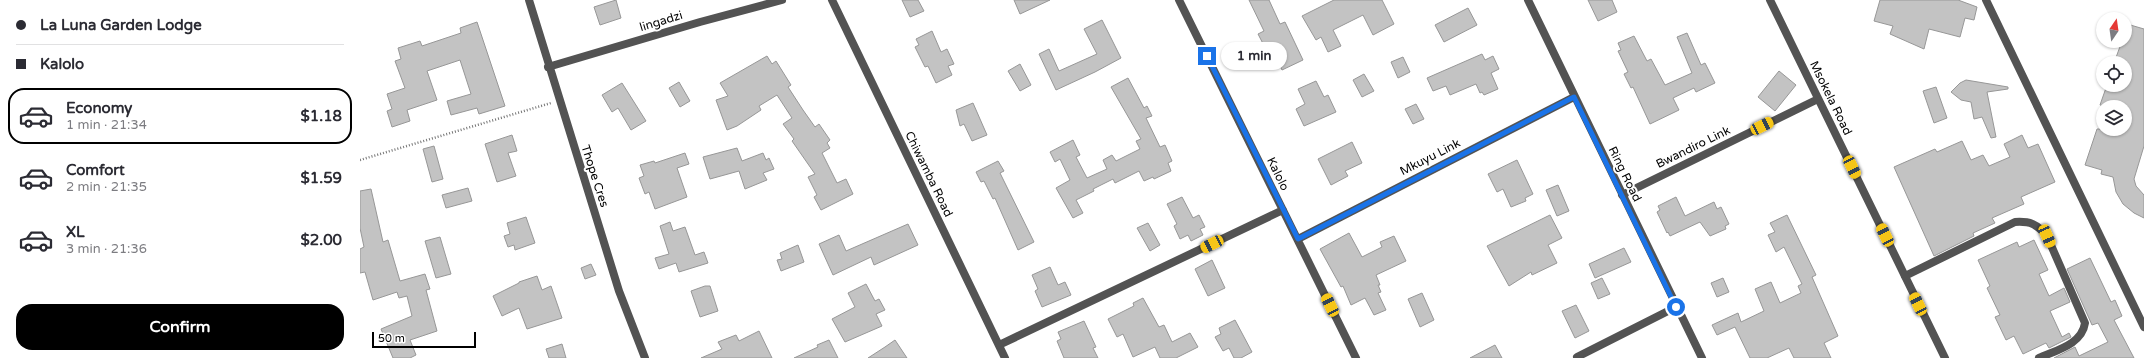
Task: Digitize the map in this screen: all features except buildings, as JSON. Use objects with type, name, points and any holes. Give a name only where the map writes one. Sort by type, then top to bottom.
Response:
[{"type":"street","name":"Thope Cres","points":[[529,0],[548,67],[619,291],[645,358]]},
{"type":"street","name":"lingadzi","points":[[548,67],[700,22],[782,0]]},
{"type":"street","name":"Chiwamba Road","points":[[832,0],[1004,358]]},
{"type":"street","name":"Kalolo","points":[[1179,0],[1356,358]]},
{"type":"street","name":"Ring Road","points":[[1528,0],[1702,358]]},
{"type":"street","name":"Msokela Road","points":[[1770,0],[1945,358]]},
{"type":"street","points":[[1986,0],[2144,327]]},
{"type":"street","name":"Mkuyu Link","points":[[1298,239],[1574,97]]},
{"type":"street","name":"Bwandiro Link","points":[[1622,195],[1818,99]]},
{"type":"street","points":[[999,346],[1283,210]]},
{"type":"street","points":[[1905,276],[2015,222],[2026,221],[2039,226],[2047,236],[2085,324],[2084,331],[2079,339],[2039,358]]},
{"type":"street","points":[[1577,357],[1676,307]]},
{"type":"path","points":[[360,160],[559,101]]},
{"type":"route","points":[[1207,56],[1298,239],[1574,97],[1676,307]]}]
